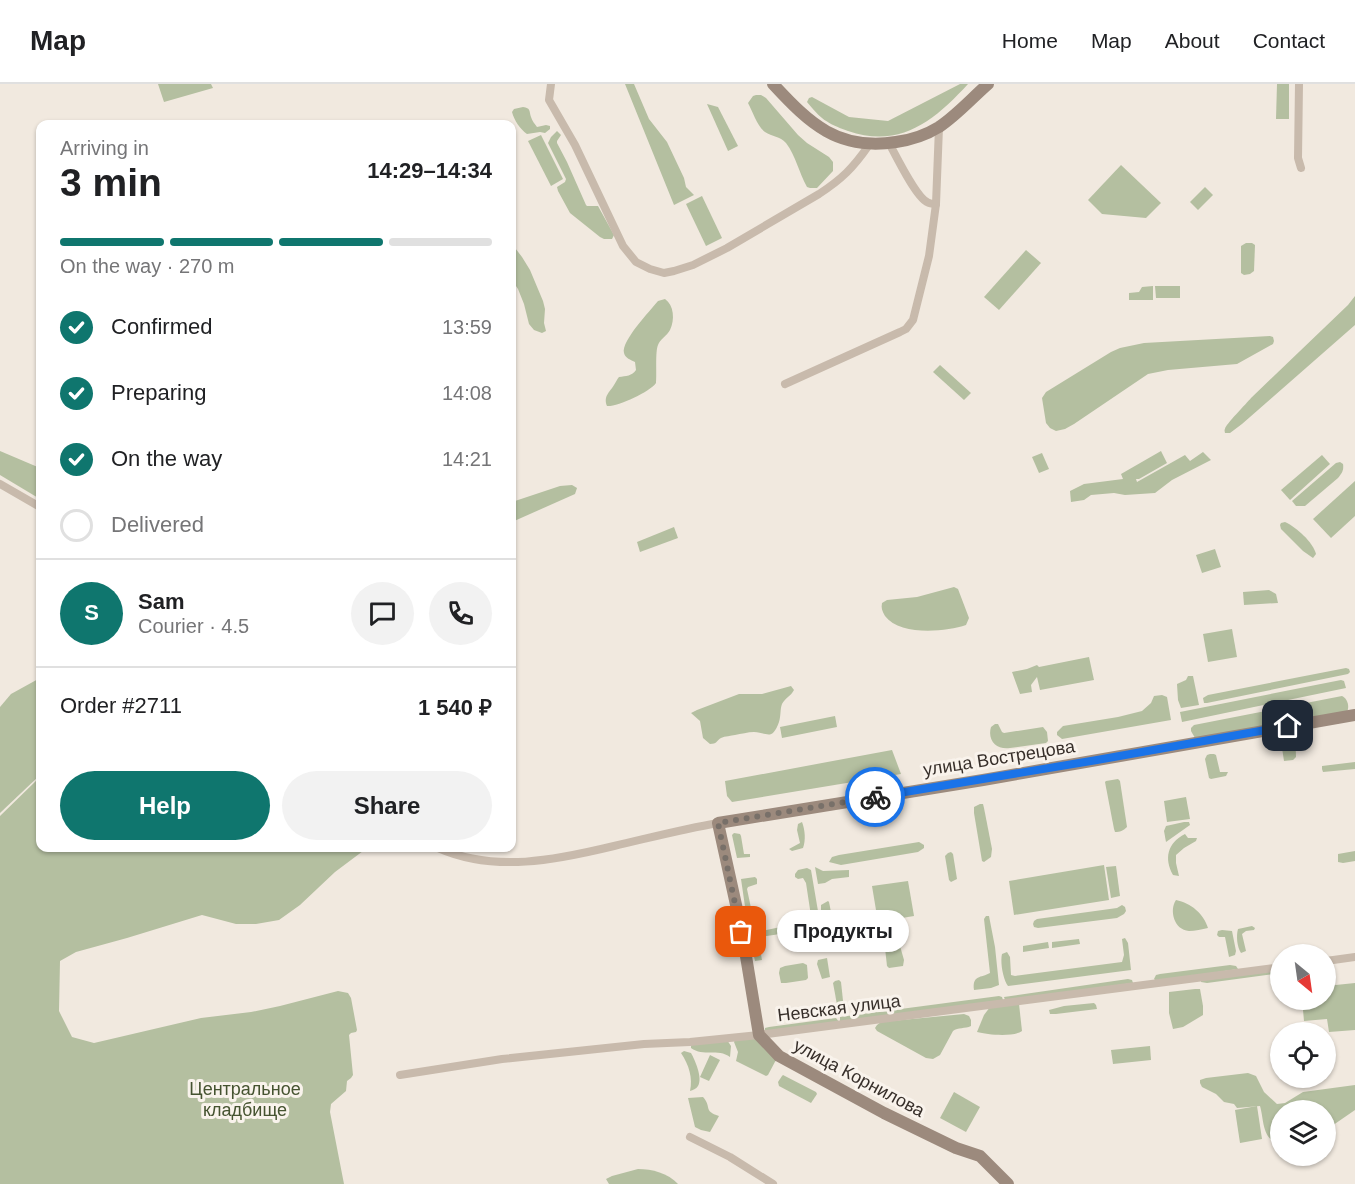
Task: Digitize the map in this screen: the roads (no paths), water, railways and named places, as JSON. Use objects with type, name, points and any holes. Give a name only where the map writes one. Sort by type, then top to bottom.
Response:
[{"type":"street","points":[[550,84],[549,100],[575,145],[623,246],[630,256],[643,266],[664,273],[708,258],[819,194],[847,173],[869,145]]},
{"type":"street","points":[[773,84],[805,116],[827,131],[844,140],[869,145],[919,137],[939,127],[988,84]]},
{"type":"street","points":[[1299,84],[1298,158],[1301,168]]},
{"type":"street","points":[[786,384],[887,338],[906,328],[913,320],[931,245],[936,204],[939,127]]},
{"type":"street","points":[[889,143],[924,201],[936,204]]},
{"type":"street","points":[[0,484],[36,505]]},
{"type":"street","name":"улица Вострецова","points":[[447,852],[490,862],[547,860],[718,823],[1355,715]]},
{"type":"street","points":[[718,823],[741,932],[759,1035]]},
{"type":"street","points":[[1336,960],[1355,957]]},
{"type":"street","name":"Невская улица","points":[[400,1075],[502,1059],[759,1035],[1270,968]]},
{"type":"street","name":"улица Корнилова","points":[[759,1035],[788,1061],[884,1113],[956,1148],[980,1156],[1008,1184]]},
{"type":"street","points":[[690,1137],[730,1157],[773,1184]]},
{"type":"place","name":"Продукты","points":[[741,932]]},
{"type":"park label","name":"Центральное кладбище","points":[[245,1099]]}]
